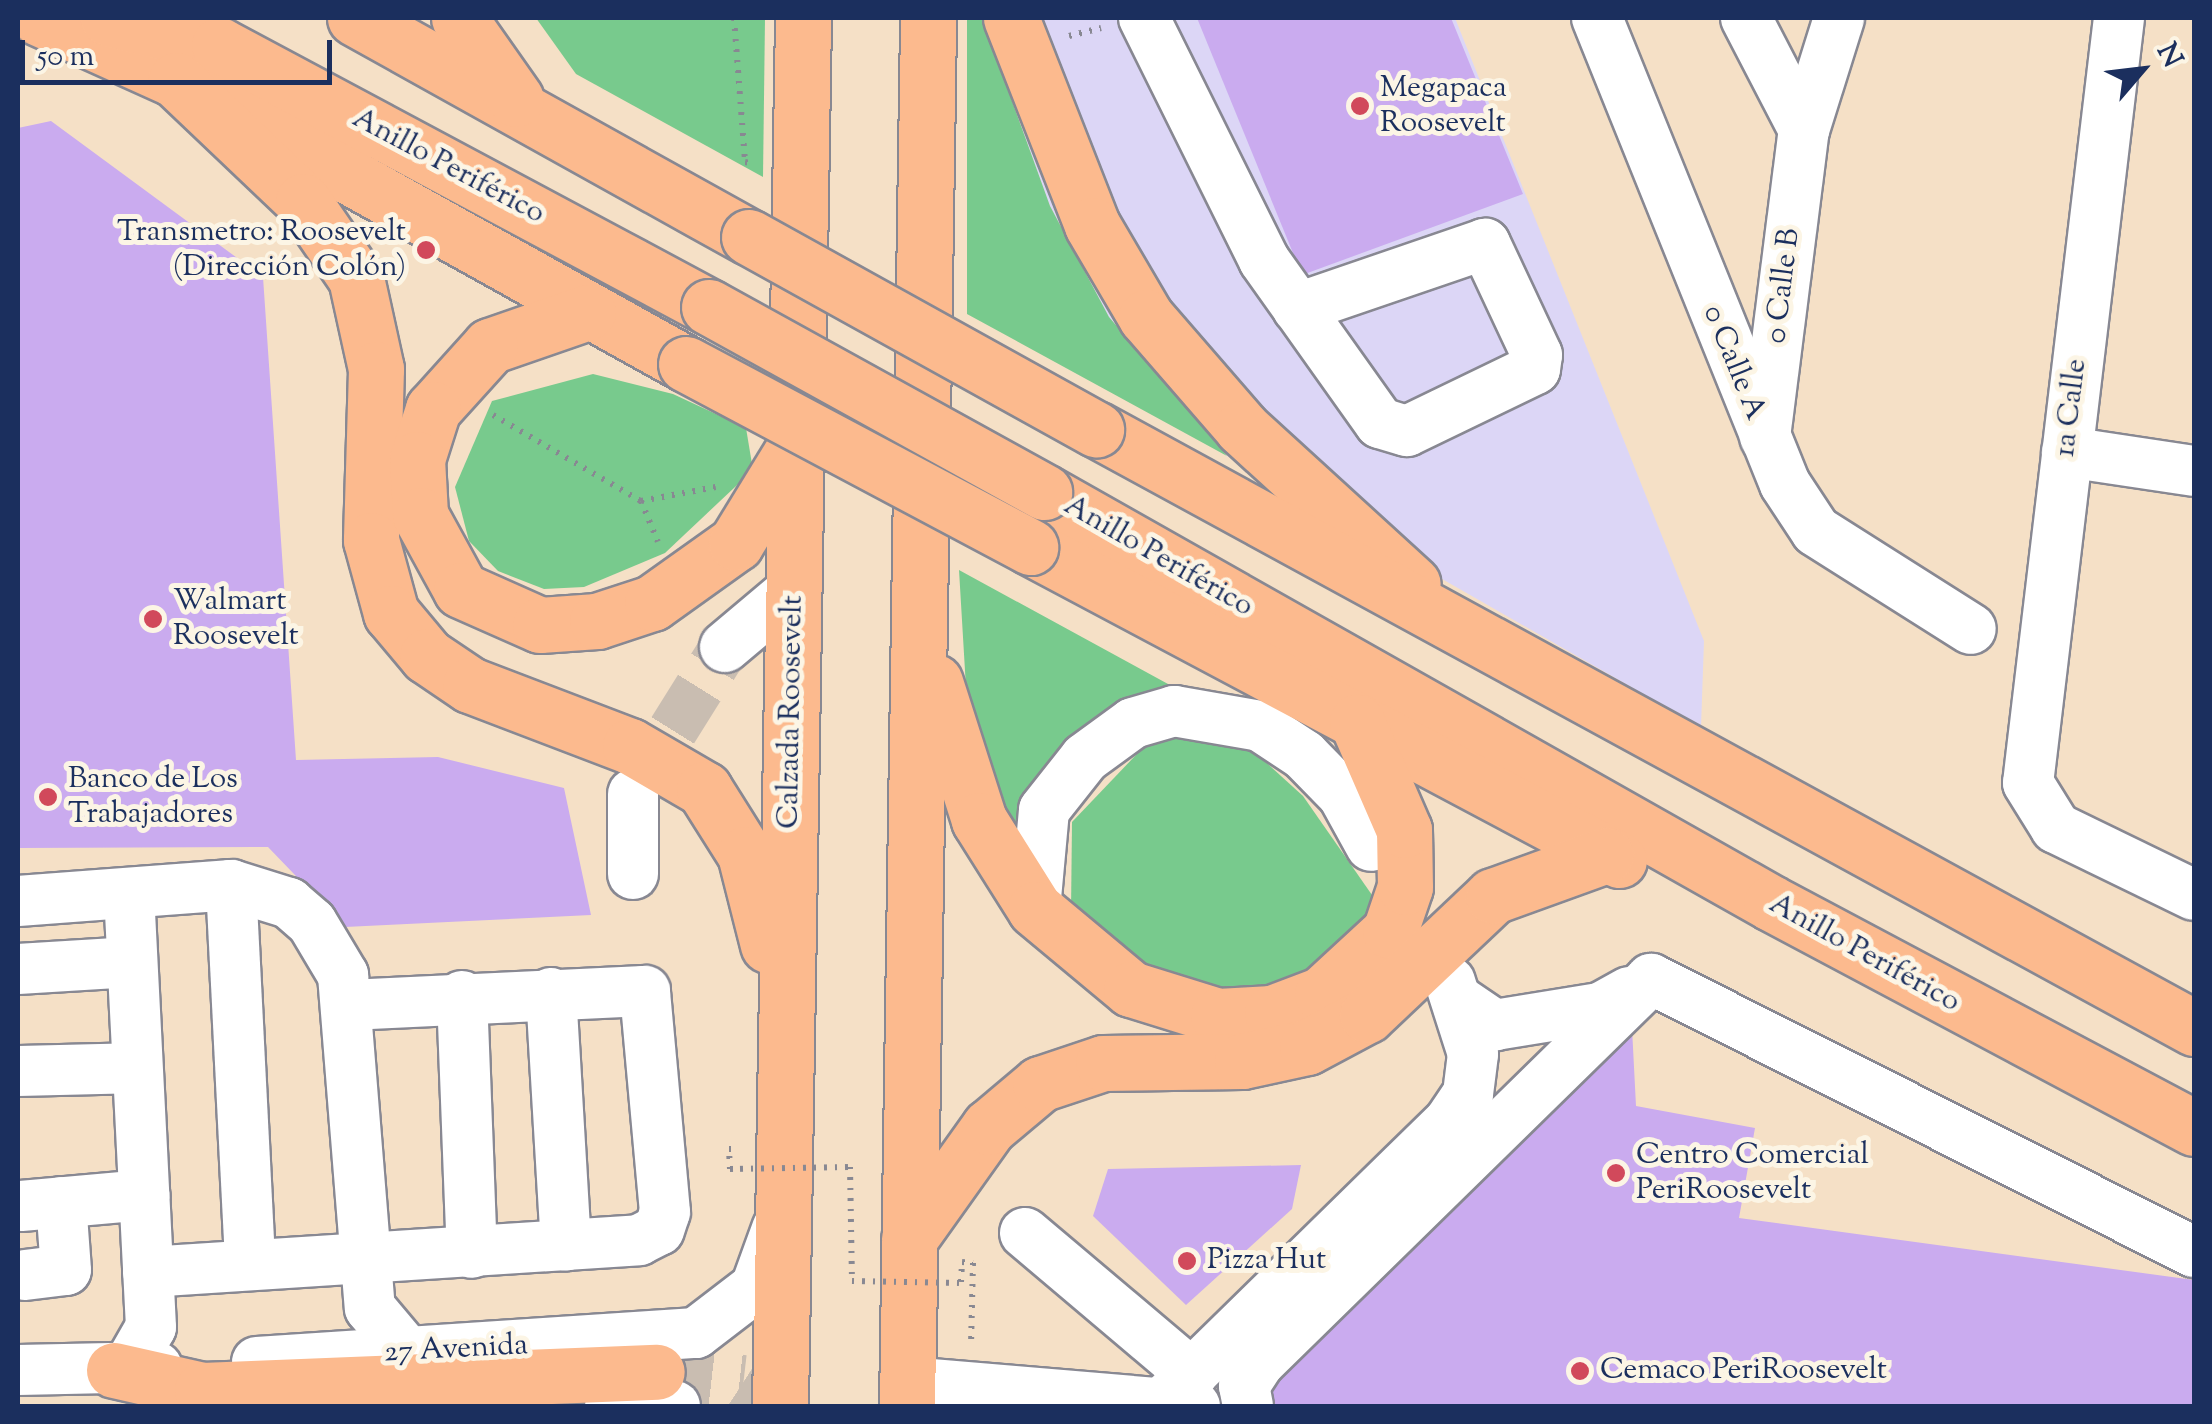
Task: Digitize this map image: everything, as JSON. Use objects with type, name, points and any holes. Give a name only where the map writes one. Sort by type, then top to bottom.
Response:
[{"type":"highway","points":[[38,18],[176,80],[588,312],[1606,855],[1770,903]]},
{"type":"highway","name":"Anillo Periférico","points":[[108,18],[220,45],[1044,492],[1770,903],[2194,1128]]},
{"type":"highway","points":[[354,18],[547,129],[2194,1028]]},
{"type":"highway","points":[[459,18],[547,129]]},
{"type":"highway","name":"Calzada Roosevelt","points":[[780,1406],[795,588],[789,459],[803,18]]},
{"type":"highway","points":[[907,1394],[928,18]]},
{"type":"highway","points":[[1011,18],[1085,209],[1146,316],[1242,428],[1374,541],[1449,623]]},
{"type":"highway","points":[[176,80],[303,201],[356,278],[376,369],[370,540],[391,613],[427,656],[470,685],[630,746],[704,789],[745,854],[786,1035]]},
{"type":"highway","points":[[588,312],[522,329],[445,386],[418,459],[429,543],[461,590],[540,625],[598,622],[678,590],[736,543],[789,459]]},
{"type":"highway","points":[[920,552],[946,730],[980,820],[1035,908],[1104,973],[1160,1003],[1244,1016],[1322,994],[1379,947],[1405,888],[1396,799],[1357,722]]},
{"type":"highway","points":[[909,1239],[989,1127],[1040,1084],[1103,1063],[1242,1062],[1308,1047],[1367,1016],[1493,896],[1606,855]]},
{"type":"highway","points":[[121,1369],[202,1390],[666,1389]]},
{"type":"street","points":[[1144,18],[1264,260],[1298,308],[1395,432],[1524,382],[1535,369],[1537,355],[1485,244],[1298,308]]},
{"type":"street","name":"0 Calle A","points":[[1597,18],[1764,442],[1816,531],[1972,629]]},
{"type":"street","points":[[1746,18],[1804,130]]},
{"type":"street","name":"0 Calle B","points":[[1764,442],[1804,130],[1839,18]]},
{"type":"street","name":"1a Calle","points":[[2120,18],[2067,452],[2032,799],[2056,828],[2194,895]]},
{"type":"street","points":[[2067,452],[2194,471]]},
{"type":"street","points":[[725,647],[795,588]]},
{"type":"street","points":[[1035,908],[1044,810],[1085,758],[1133,722],[1174,712],[1260,726],[1304,755],[1343,795],[1371,846]]},
{"type":"street","points":[[633,794],[633,874]]},
{"type":"street","points":[[231,885],[250,1263]]},
{"type":"street","points":[[18,901],[231,885],[289,903],[312,923],[337,961],[347,1005],[370,1308],[408,1353]]},
{"type":"street","points":[[121,1369],[150,1327],[129,894]]},
{"type":"street","points":[[18,969],[132,962]]},
{"type":"street","points":[[907,1394],[1072,1402],[1185,1393],[1449,1122],[1468,1094],[1473,1054],[1456,992],[1495,1026],[1541,1022],[1600,1008],[1651,979]]},
{"type":"street","points":[[1651,979],[2194,1252]]},
{"type":"street","points":[[1248,1406],[1244,1386],[1258,1363],[1651,979]]},
{"type":"street","points":[[148,1272],[365,1254],[472,1253],[639,1240],[658,1230],[665,1212],[644,991],[462,996],[347,1005]]},
{"type":"street","points":[[551,993],[566,1246]]},
{"type":"street","points":[[462,996],[472,1253]]},
{"type":"street","points":[[18,1071],[137,1068]]},
{"type":"street","name":"27 Avenida","points":[[18,1370],[121,1369],[671,1338],[719,1324],[756,1287],[775,1247],[784,1170]]},
{"type":"street","points":[[25,1275],[66,1270],[41,1204],[145,1195]]},
{"type":"street","points":[[1025,1234],[1185,1393]]},
{"type":"street","points":[[610,1406],[666,1389]]},
{"type":"path","points":[[734,18],[736,71]]},
{"type":"path","points":[[445,386],[641,501],[789,459]]},
{"type":"path","points":[[729,1149],[730,1169],[850,1168],[852,1281],[961,1284],[962,1262],[973,1263],[971,1297]]},
{"type":"shaded area","points":[[982,18],[1455,18],[1704,641],[1701,727],[1227,456],[1109,317],[1050,206]]},
{"type":"green space","points":[[536,18],[765,18],[763,177],[576,74]]},
{"type":"green space","points":[[967,18],[982,18],[1050,206],[1109,317],[1227,456],[967,314]]},
{"type":"green space","points":[[593,374],[673,394],[746,428],[753,470],[665,553],[584,587],[544,589],[498,571],[469,541],[455,487],[492,401]]},
{"type":"green space","points":[[959,570],[1190,696],[1128,701],[1026,875],[969,738]]},
{"type":"green space","points":[[1208,728],[1258,755],[1303,796],[1372,895],[1370,931],[1293,981],[1227,992],[1165,978],[1071,912],[1072,822],[1155,735]]},
{"type":"building","name":"Megapaca Roosevelt","points":[[1197,18],[1451,18],[1523,194],[1302,275]]},
{"type":"building","name":"Walmart Roosevelt","points":[[51,121],[263,277],[296,760],[438,757],[564,788],[591,915],[345,927],[268,847],[18,848],[18,128]]},
{"type":"building","name":"Centro Comercial PeriRoosevelt","points":[[1632,1028],[1636,1106],[1755,1128],[1739,1218],[2194,1280],[2194,1406],[1265,1406],[1258,1399]]},
{"type":"building","name":"Pizza Hut","points":[[1301,1165],[1292,1209],[1186,1305],[1093,1216],[1108,1169]]},
{"type":"tunnel","points":[[633,794],[725,647]]},
{"type":"tunnel","points":[[657,1372],[743,1382],[780,1406]]},
{"type":"place","name":"Megapaca Roosevelt","points":[[1360,106]]},
{"type":"place","name":"Transmetro: Roosevelt (Dirección Colón)","points":[[426,250]]},
{"type":"place","name":"Walmart Roosevelt","points":[[153,619]]},
{"type":"place","name":"Banco de Los Trabajadores","points":[[48,797]]},
{"type":"place","name":"Centro Comercial PeriRoosevelt","points":[[1616,1173]]},
{"type":"place","name":"Pizza Hut","points":[[1187,1261]]},
{"type":"place","name":"Cemaco PeriRoosevelt","points":[[1580,1371]]}]
